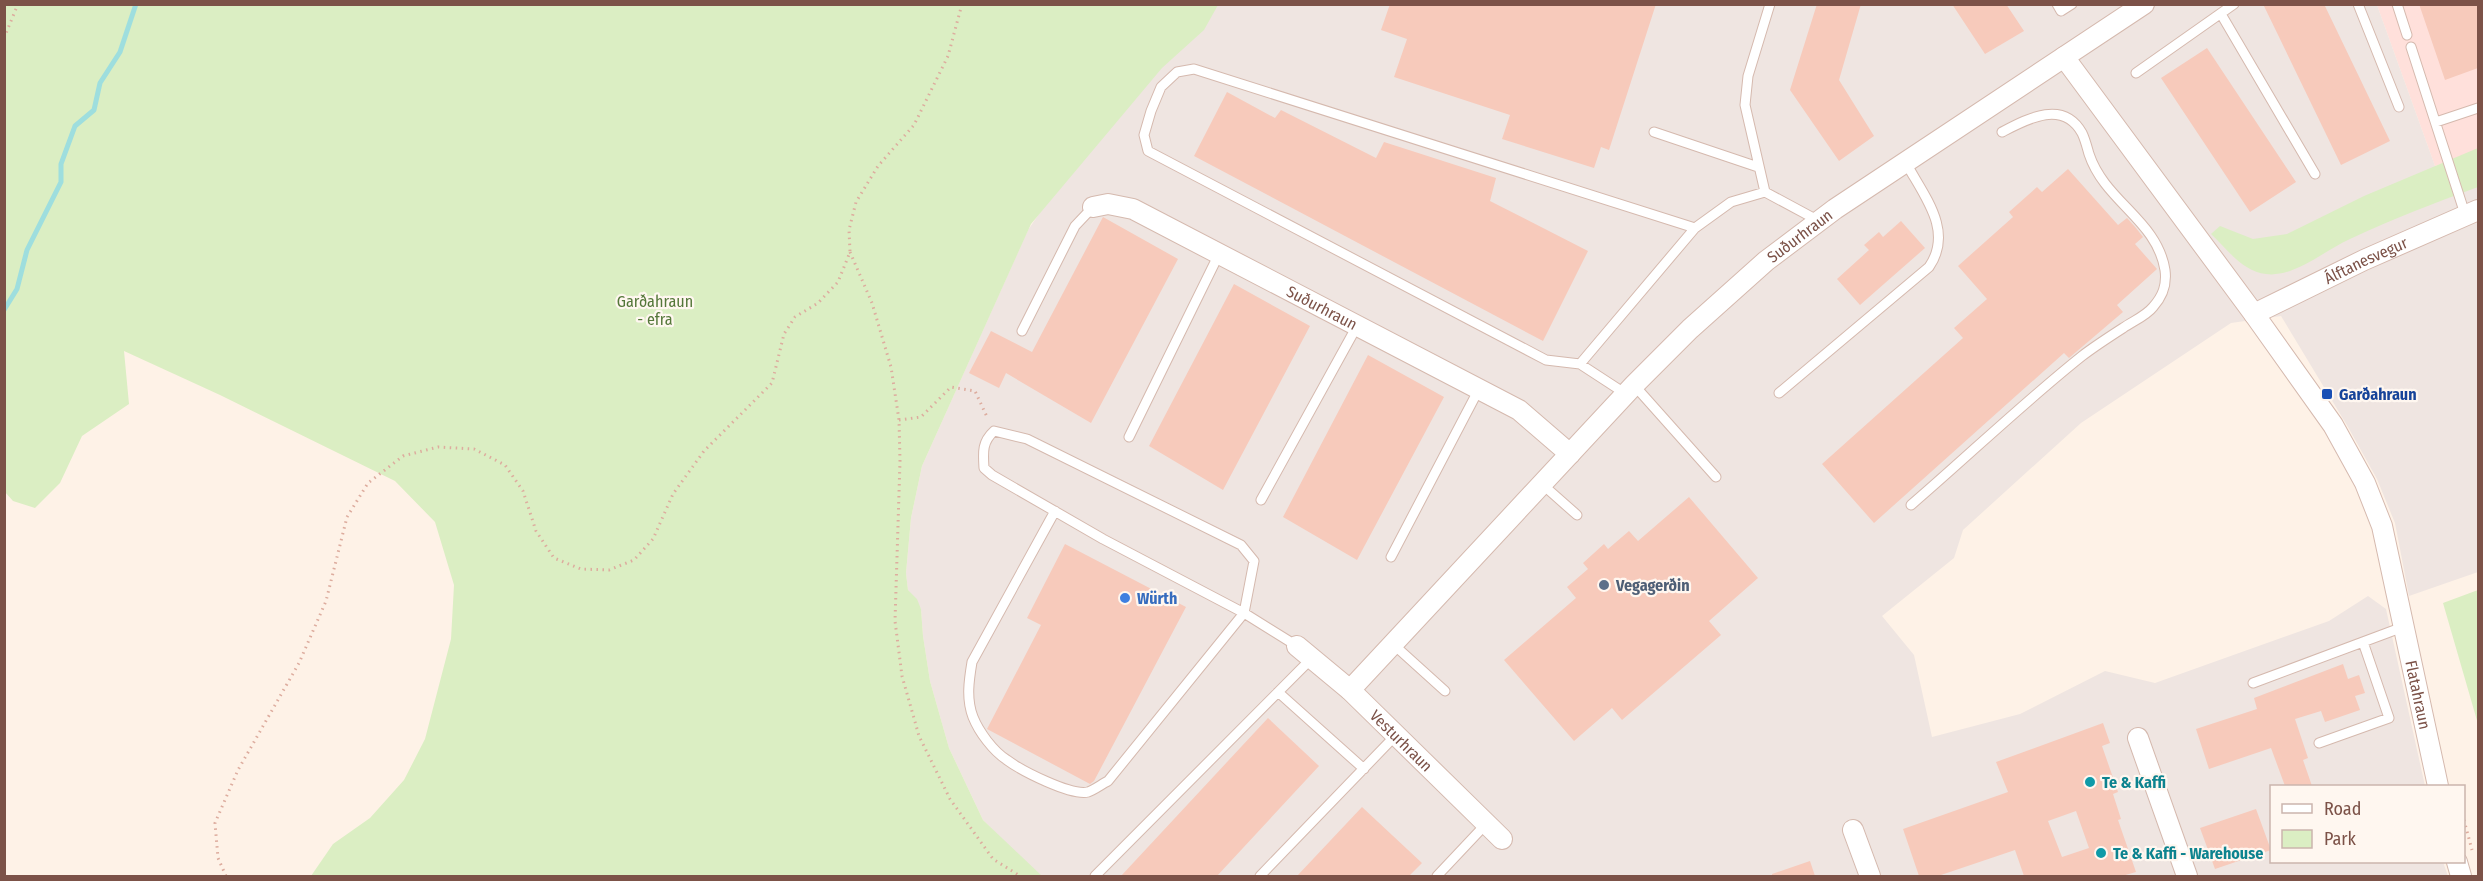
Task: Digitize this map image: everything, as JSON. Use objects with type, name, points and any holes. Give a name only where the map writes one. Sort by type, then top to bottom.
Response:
[{"type":"street","name":"Suðurhraun","points":[[1350,690],[1630,389],[1730,292],[1819,221],[2144,4]]},
{"type":"street","points":[[2064,57],[2254,314]]},
{"type":"street","name":"Suðurhraun","points":[[1093,207],[1108,204],[1133,209],[1220,254],[1519,410],[1570,454]]},
{"type":"street","name":"Álftanesvegur","points":[[2254,314],[2364,260],[2472,212]]},
{"type":"street","name":"Flatahraun","points":[[2254,314],[2332,425],[2365,483],[2382,526],[2438,785]]},
{"type":"street","name":"Vesturhraun","points":[[1304,652],[1350,690],[1502,839]]},
{"type":"street","points":[[2138,738],[2187,876]]},
{"type":"street","points":[[1853,830],[1870,876]]},
{"type":"street","points":[[2461,876],[2466,860]]},
{"type":"lane","points":[[1765,192],[1745,105],[1748,76],[1770,4]]},
{"type":"lane","points":[[2057,4],[2061,11],[2072,4]]},
{"type":"lane","points":[[2136,74],[2234,4]]},
{"type":"lane","points":[[2358,4],[2399,107]]},
{"type":"lane","points":[[2397,4],[2407,35]]},
{"type":"lane","points":[[2221,14],[2315,174]]},
{"type":"lane","points":[[2411,47],[2436,122],[2472,212]]},
{"type":"lane","points":[[1695,228],[1194,69],[1177,72],[1161,87],[1144,135],[1148,152],[1546,360],[1580,364],[1630,389],[1716,477]]},
{"type":"lane","points":[[2436,122],[2478,108]]},
{"type":"lane","points":[[1911,505],[2083,356],[2152,309],[2163,294],[2166,283],[2164,268],[2148,230],[2118,200],[2095,172],[2082,132],[2074,123],[2063,116],[2051,113],[2026,120],[2002,132]]},
{"type":"lane","points":[[1654,132],[1758,167]]},
{"type":"lane","points":[[1779,393],[1929,267],[1935,259],[1940,240],[1938,223],[1906,163]]},
{"type":"lane","points":[[1580,364],[1695,228],[1731,202],[1765,192],[1819,221]]},
{"type":"lane","points":[[1022,331],[1075,226],[1093,207]]},
{"type":"lane","points":[[1129,438],[1220,254]]},
{"type":"lane","points":[[1261,500],[1357,326]]},
{"type":"lane","points":[[1390,557],[1479,390]]},
{"type":"lane","points":[[1055,511],[972,662],[969,692],[973,716],[982,734],[1006,760],[1067,791],[1087,792],[1108,781],[1244,613],[1254,561],[1241,545],[1027,440],[994,431],[987,438],[983,448],[984,468],[992,475],[1244,613],[1304,652],[1278,692],[1095,876]]},
{"type":"lane","points":[[1542,484],[1577,515]]},
{"type":"lane","points":[[2253,683],[2403,627]]},
{"type":"lane","points":[[2319,743],[2390,718],[2363,642]]},
{"type":"lane","points":[[1393,644],[1445,691]]},
{"type":"lane","points":[[1278,692],[1364,769]]},
{"type":"lane","points":[[1260,876],[1396,735]]},
{"type":"lane","points":[[1437,876],[1486,824]]},
{"type":"path","points":[[4,38],[18,4]]},
{"type":"path","points":[[962,4],[948,56],[914,125],[878,166],[856,202],[849,230],[850,252],[872,303],[891,367],[899,420],[900,461],[895,621],[902,676],[919,736],[950,799],[993,859],[1020,876]]},
{"type":"path","points":[[226,876],[219,858],[215,823],[238,770],[299,663],[326,601],[346,517],[368,483],[403,456],[438,447],[474,449],[505,465],[523,491],[536,531],[554,558],[581,569],[609,570],[634,560],[653,539],[673,494],[704,451],[772,383],[784,334],[795,317],[818,303],[838,282],[850,252]]},
{"type":"path","points":[[899,420],[921,417],[951,387],[975,391],[994,431]]},
{"type":"shaded area","points":[[1168,5],[2377,5],[2435,166],[2478,179],[2478,572],[2409,596],[2395,523],[2377,479],[2281,316],[2231,323],[2081,423],[1963,530],[1954,558],[1882,616],[1914,655],[1932,737],[2020,714],[2105,671],[2155,683],[2329,621],[2368,596],[2386,609],[2425,785],[2270,785],[2270,863],[2443,863],[2448,876],[1006,876],[1019,856],[983,820],[949,748],[930,681],[921,609],[908,590],[906,573],[911,518],[922,466],[1028,230],[1150,52]]},
{"type":"shaded area","points":[[2377,5],[2478,5],[2478,151],[2435,166]]},
{"type":"green space","name":"Garðahraun - efra","points":[[4,5],[1218,5],[1204,30],[1162,68],[1031,224],[922,466],[911,518],[906,573],[908,590],[917,599],[921,609],[930,681],[949,748],[983,820],[1042,876],[311,876],[333,844],[370,818],[404,780],[425,739],[451,639],[454,585],[435,522],[395,481],[220,395],[124,351],[129,404],[82,436],[60,483],[35,508],[13,501],[5,492]]},
{"type":"green space","points":[[2478,148],[2478,187],[2366,232],[2287,272],[2266,274],[2250,269],[2211,234],[2220,226],[2253,239],[2287,234],[2364,196]]},
{"type":"green space","points":[[2478,590],[2478,724],[2443,603]]},
{"type":"building","points":[[1390,4],[1656,4],[1609,150],[1601,147],[1594,168],[1502,139],[1510,115],[1394,77],[1407,39],[1381,30]]},
{"type":"building","points":[[1817,4],[1861,4],[1839,80],[1874,136],[1839,161],[1790,90]]},
{"type":"building","points":[[1952,4],[2006,4],[2024,31],[1985,54]]},
{"type":"building","points":[[2263,4],[2324,4],[2390,141],[2341,165]]},
{"type":"building","points":[[2419,4],[2478,4],[2478,68],[2445,80]]},
{"type":"building","points":[[2207,48],[2296,182],[2250,212],[2161,78]]},
{"type":"building","points":[[1227,92],[1275,118],[1281,110],[1376,158],[1384,142],[1496,178],[1490,201],[1588,251],[1543,341],[1194,156]]},
{"type":"building","points":[[2068,169],[2118,225],[2127,218],[2136,228],[2143,237],[2135,244],[2157,269],[2117,305],[2123,312],[2069,358],[2064,353],[1874,523],[1822,464],[1963,338],[1954,328],[1987,299],[1958,266],[2013,217],[2009,212],[2037,187],[2042,192]]},
{"type":"building","points":[[1103,217],[1178,259],[1091,423],[1006,373],[999,388],[969,373],[991,331],[1032,352]]},
{"type":"building","points":[[1901,221],[1925,248],[1860,305],[1837,279],[1869,250],[1864,245],[1879,232],[1883,237]]},
{"type":"building","points":[[1234,284],[1310,326],[1223,490],[1149,446]]},
{"type":"building","points":[[1368,355],[1444,397],[1357,560],[1283,517]]},
{"type":"building","points":[[1689,497],[1758,578],[1709,621],[1721,635],[1622,720],[1612,708],[1574,741],[1504,660],[1576,598],[1567,587],[1588,569],[1583,563],[1604,544],[1608,549],[1629,531],[1638,541]]},
{"type":"building","points":[[1065,544],[1186,607],[1094,781],[1090,784],[987,729],[1041,625],[1027,618]]},
{"type":"building","points":[[2343,664],[2348,679],[2359,675],[2365,693],[2355,696],[2360,710],[2325,722],[2321,711],[2295,719],[2308,758],[2303,760],[2312,785],[2285,785],[2271,748],[2209,769],[2196,729],[2257,709],[2254,698]]},
{"type":"building","points":[[1268,718],[1319,766],[1217,876],[1121,876]]},
{"type":"building","points":[[2103,723],[2110,743],[2102,746],[2118,792],[2113,794],[2121,819],[2118,820],[2136,872],[2122,876],[2024,876],[2015,850],[1938,876],[1919,876],[1903,829],[2008,792],[1996,762]],"holes":[[[2076,811],[2089,848],[2062,857],[2048,821]]]},
{"type":"building","points":[[1362,807],[1422,863],[1409,876],[1297,876]]},
{"type":"building","points":[[2256,809],[2270,850],[2215,869],[2200,828]]},
{"type":"building","points":[[1810,861],[1815,876],[1772,876],[1772,874]]},
{"type":"waterway","points":[[4,310],[17,289],[27,250],[61,182],[61,164],[75,126],[94,110],[100,83],[120,52],[136,4]]},
{"type":"place","name":"Garðahraun","points":[[2327,394]]},
{"type":"place","name":"Vegagerðin","points":[[1604,585]]},
{"type":"place","name":"Würth","points":[[1125,598]]},
{"type":"place","name":"Te & Kaffi","points":[[2090,782]]},
{"type":"place","name":"Te & Kaffi - Warehouse","points":[[2101,853]]}]
